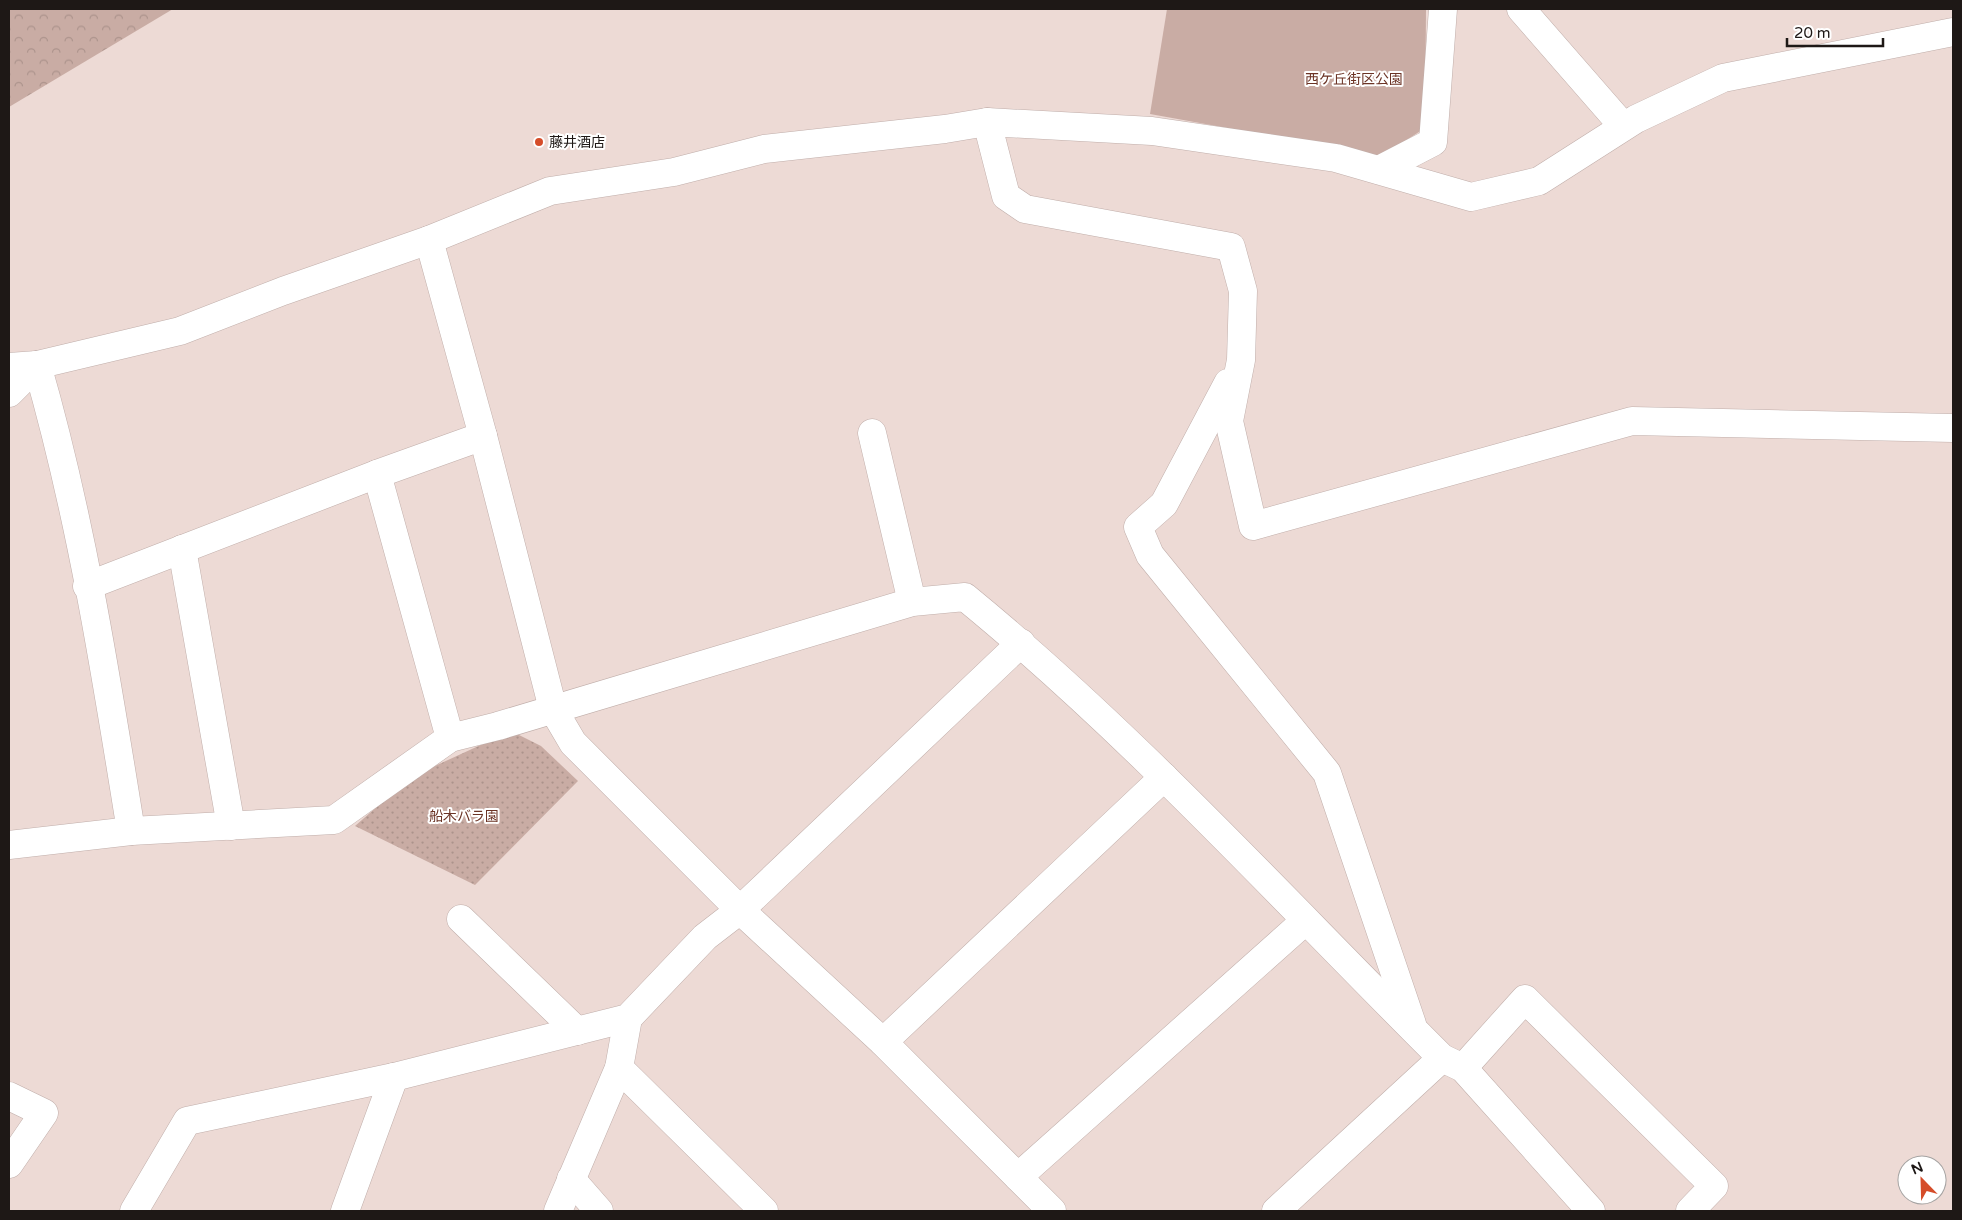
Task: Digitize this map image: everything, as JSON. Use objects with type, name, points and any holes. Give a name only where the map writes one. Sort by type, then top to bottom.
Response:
[{"type":"street","points":[[1379,170],[1433,142],[1443,9]]},
{"type":"street","points":[[1521,9],[1623,126]]},
{"type":"street","points":[[9,367],[37,365],[180,331],[283,291],[428,240],[550,191],[674,172],[764,149],[944,129],[987,122],[1152,132],[1336,158],[1471,197],[1539,181],[1623,126],[1723,78],[1953,32]]},
{"type":"street","points":[[987,122],[1006,196],[1025,209],[1231,247],[1243,291],[1240,360],[1229,421],[1254,526],[1632,421],[1953,428]]},
{"type":"street","points":[[428,240],[483,436],[553,709],[573,743],[740,910],[883,1042],[1052,1211]]},
{"type":"street","points":[[1240,360],[1164,504],[1138,528],[1150,555],[1327,773],[1414,1030]]},
{"type":"street","points":[[9,392],[37,365]]},
{"type":"street","points":[[37,365],[56,432],[88,586],[132,831]]},
{"type":"street","points":[[872,433],[912,602]]},
{"type":"street","points":[[88,586],[377,474],[483,436]]},
{"type":"street","points":[[377,474],[450,738]]},
{"type":"street","points":[[182,549],[231,826]]},
{"type":"street","points":[[9,845],[132,831],[334,820],[450,738],[912,602],[964,596],[1021,643],[1164,777],[1414,1030],[1453,1063],[1591,1211]]},
{"type":"street","points":[[134,1211],[187,1121],[394,1077],[628,1018],[705,937],[740,910],[1021,643]]},
{"type":"street","points":[[883,1042],[1164,777]]},
{"type":"street","points":[[461,919],[577,1031]]},
{"type":"street","points":[[1018,1177],[1305,921]]},
{"type":"street","points":[[1276,1211],[1453,1063],[1525,998],[1714,1186],[1690,1211]]},
{"type":"street","points":[[558,1211],[620,1068],[628,1018]]},
{"type":"street","points":[[620,1068],[764,1211]]},
{"type":"street","points":[[345,1211],[394,1077]]},
{"type":"street","points":[[9,1096],[44,1113],[9,1164]]},
{"type":"street","points":[[571,1179],[599,1211]]},
{"type":"green space","points":[[9,9],[173,9],[9,107]]},
{"type":"green space","name":"西ケ丘街区公園","points":[[1167,9],[1426,9],[1425,128],[1382,156],[1150,114]]},
{"type":"green space","name":"船木バラ園","points":[[511,731],[541,746],[578,781],[475,885],[355,826],[411,777]]},
{"type":"place","name":"藤井酒店","points":[[539,142]]}]
